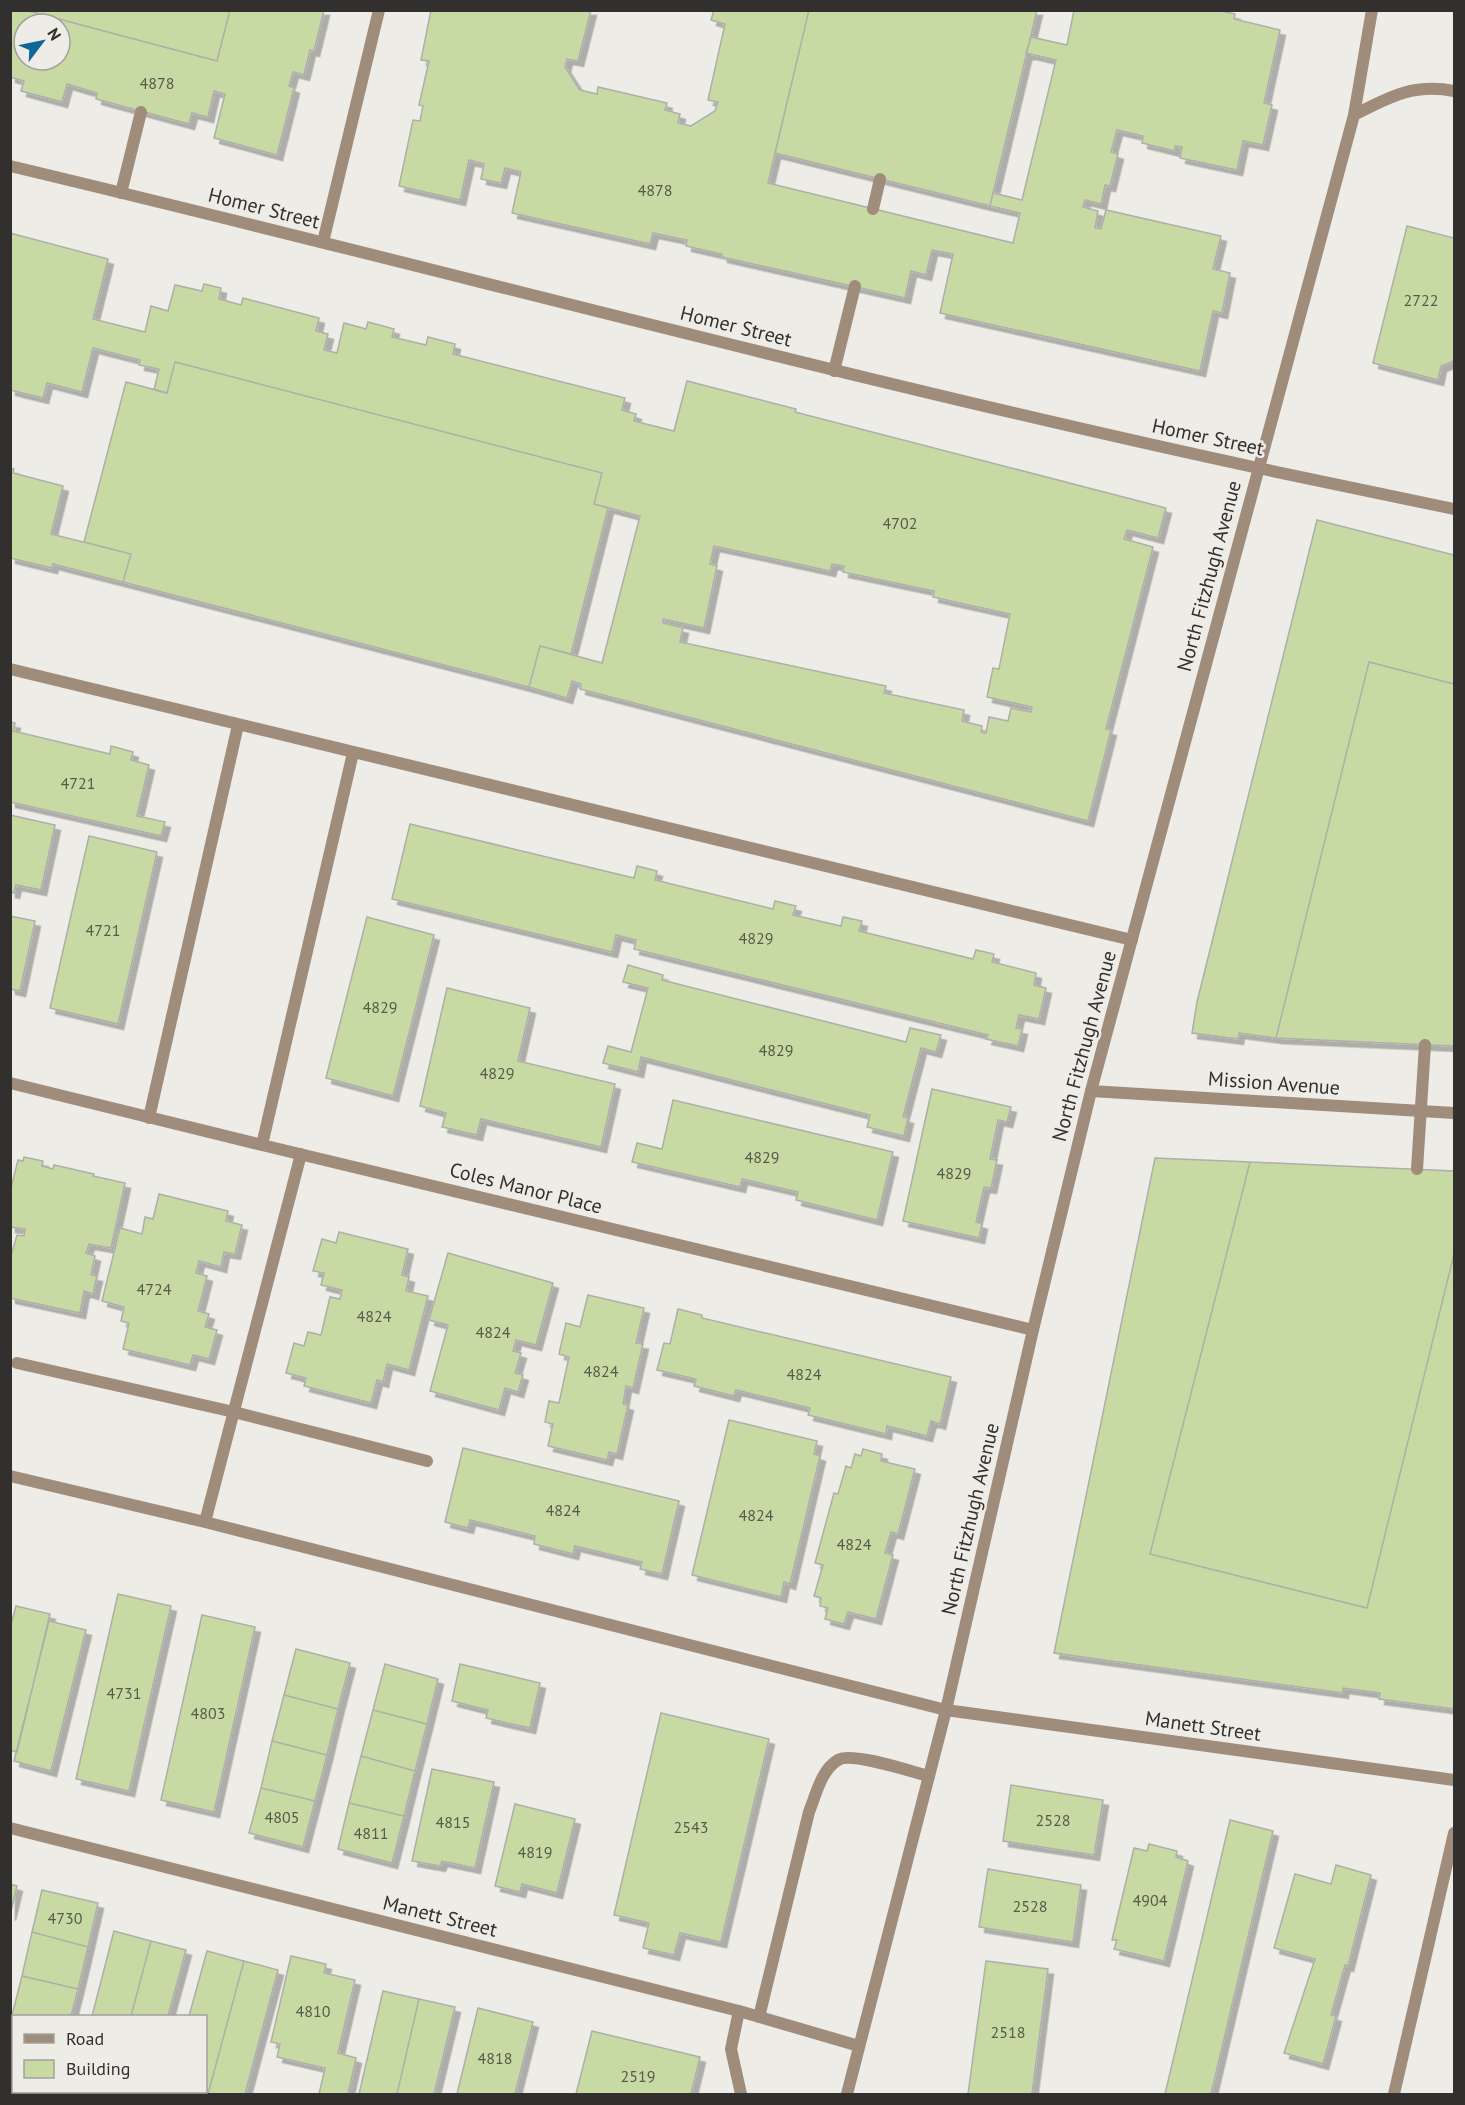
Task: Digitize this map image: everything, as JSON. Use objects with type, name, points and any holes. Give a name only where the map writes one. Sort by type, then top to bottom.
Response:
[{"type":"street","points":[[323,242],[379,10]]},
{"type":"street","name":"North Fitzhugh Avenue","points":[[848,2094],[946,1710],[1033,1330],[1091,1091],[1354,115],[1372,10]]},
{"type":"street","points":[[1354,115],[1395,94],[1437,88],[1455,91]]},
{"type":"street","points":[[121,193],[141,112]]},
{"type":"street","name":"Homer Street","points":[[10,166],[323,242],[834,371],[1258,468],[1455,509]]},
{"type":"street","points":[[873,209],[880,179]]},
{"type":"street","points":[[834,371],[855,286]]},
{"type":"street","points":[[10,669],[1132,940]]},
{"type":"street","points":[[148,1118],[238,725]]},
{"type":"street","points":[[262,1145],[353,753]]},
{"type":"street","points":[[1417,1169],[1425,1045]]},
{"type":"street","name":"Coles Manor Place","points":[[10,1083],[1033,1330]]},
{"type":"street","name":"Mission Avenue","points":[[1091,1091],[1455,1113]]},
{"type":"street","points":[[205,1522],[301,1155]]},
{"type":"street","points":[[17,1363],[234,1412],[427,1461]]},
{"type":"street","name":"Manett Street","points":[[10,1476],[205,1522],[946,1710],[1455,1780]]},
{"type":"street","points":[[759,2017],[809,1812],[829,1767],[840,1758],[858,1757],[929,1776]]},
{"type":"street","name":"Manett Street","points":[[10,1828],[739,2011],[859,2046]]},
{"type":"street","points":[[1394,2094],[1455,1833]]},
{"type":"street","points":[[739,2011],[731,2049],[741,2094]]},
{"type":"building","points":[[10,10],[33,12],[12,12],[12,72],[72,72],[72,22],[217,61],[230,10],[324,10],[314,51],[310,50],[304,75],[293,72],[289,86],[294,88],[277,155],[214,138],[225,94],[214,91],[208,117],[192,113],[189,124],[96,99],[97,93],[67,84],[62,102],[21,91],[24,81],[10,77]]},
{"type":"building","points":[[25,10],[230,10],[217,61],[72,22],[72,12]]},
{"type":"building","points":[[431,10],[591,10],[578,61],[567,59],[565,67],[580,90],[597,94],[598,87],[667,103],[665,110],[680,114],[678,123],[691,126],[715,111],[718,102],[708,100],[725,24],[711,20],[714,10],[809,10],[768,183],[1013,243],[1020,213],[990,206],[993,193],[1022,200],[1056,60],[1026,53],[1031,37],[1067,45],[1074,10],[1217,10],[1235,14],[1234,19],[1280,30],[1264,103],[1272,105],[1263,145],[1243,141],[1237,170],[1180,158],[1182,147],[1175,146],[1175,151],[1142,143],[1143,136],[1117,130],[1111,152],[1118,154],[1110,186],[1105,185],[1101,204],[1085,200],[1083,207],[1098,211],[1095,228],[1101,229],[1106,210],[1221,236],[1213,269],[1230,273],[1222,313],[1213,311],[1200,371],[940,313],[953,254],[932,250],[926,275],[911,271],[905,298],[722,257],[722,254],[686,246],[687,240],[653,233],[650,244],[512,213],[521,172],[505,168],[501,183],[481,179],[484,164],[469,160],[460,200],[399,186],[413,120],[420,121],[423,106],[419,105],[429,61],[421,60]]},
{"type":"building","points":[[809,10],[1037,10],[990,206],[775,153]]},
{"type":"building","points":[[1407,226],[1454,238],[1454,361],[1441,366],[1438,380],[1373,363]]},
{"type":"building","points":[[10,233],[108,259],[93,319],[145,332],[151,306],[168,311],[175,285],[202,291],[204,284],[221,288],[219,299],[241,305],[243,298],[319,318],[316,331],[328,334],[324,350],[337,353],[344,323],[366,329],[368,322],[394,329],[392,337],[426,345],[428,337],[455,344],[453,354],[625,398],[622,410],[636,414],[634,421],[674,431],[687,381],[796,409],[795,412],[1166,508],[1158,538],[1127,530],[1124,539],[1153,547],[1106,729],[1111,730],[1088,821],[580,689],[581,684],[572,681],[567,698],[529,687],[540,646],[602,663],[640,516],[594,504],[602,473],[175,362],[167,393],[154,390],[159,369],[139,365],[140,360],[93,348],[82,392],[47,383],[43,398],[10,390]],"holes":[[[714,546],[830,571],[832,564],[844,566],[843,572],[934,591],[933,597],[1010,614],[999,669],[993,668],[987,697],[1032,707],[1031,712],[1011,708],[1008,721],[989,717],[986,733],[981,732],[982,726],[962,721],[964,710],[884,693],[886,686],[680,642],[683,628],[663,623],[663,619],[704,628],[717,566],[710,564]]]},
{"type":"building","points":[[175,362],[602,473],[594,504],[608,508],[571,654],[540,646],[529,687],[123,582],[131,554],[84,542],[126,382],[167,393]]},
{"type":"building","points":[[10,468],[14,469],[13,473],[63,486],[51,534],[131,554],[123,582],[53,564],[52,568],[10,558]]},
{"type":"building","points":[[1317,520],[1454,555],[1454,684],[1369,662],[1276,1038],[1239,1033],[1238,1039],[1192,1033],[1197,1002]]},
{"type":"building","points":[[1369,662],[1454,684],[1454,1046],[1276,1038]]},
{"type":"building","points":[[10,722],[15,723],[13,731],[110,754],[111,746],[133,752],[131,760],[149,765],[137,816],[165,822],[161,836],[10,802]]},
{"type":"building","points":[[10,815],[55,825],[41,890],[16,885],[14,893],[10,892]]},
{"type":"building","points":[[410,824],[634,878],[637,866],[657,871],[655,880],[773,909],[775,901],[796,906],[793,915],[841,926],[843,917],[862,921],[859,931],[973,959],[976,950],[994,954],[992,962],[1036,973],[1034,985],[1046,988],[1039,1019],[1019,1015],[1016,1028],[1022,1029],[1018,1046],[986,1039],[988,1035],[634,949],[636,940],[616,935],[612,952],[392,899]]},
{"type":"building","points":[[89,836],[157,852],[118,1024],[50,1008]]},
{"type":"building","points":[[10,916],[35,921],[20,991],[10,989]]},
{"type":"building","points":[[367,917],[434,935],[393,1096],[326,1078]]},
{"type":"building","points":[[628,965],[663,975],[662,980],[906,1042],[910,1028],[941,1035],[936,1052],[921,1048],[903,1117],[908,1118],[904,1136],[867,1127],[870,1115],[641,1057],[638,1072],[603,1063],[608,1046],[631,1052],[648,988],[623,982]]},
{"type":"building","points":[[447,988],[530,1008],[518,1061],[615,1084],[601,1147],[481,1119],[477,1135],[442,1127],[446,1113],[420,1106]]},
{"type":"building","points":[[932,1089],[1011,1107],[1007,1122],[998,1120],[990,1159],[997,1160],[991,1188],[984,1187],[976,1222],[982,1224],[979,1238],[903,1221]]},
{"type":"building","points":[[673,1100],[893,1152],[877,1220],[796,1200],[798,1192],[742,1179],[740,1187],[632,1162],[637,1143],[662,1149]]},
{"type":"building","points":[[24,1157],[43,1161],[42,1166],[53,1169],[54,1165],[125,1183],[111,1248],[89,1244],[86,1253],[95,1256],[91,1275],[97,1276],[93,1294],[84,1291],[80,1313],[10,1298],[10,1259],[17,1235],[24,1236],[25,1229],[10,1227],[10,1192],[18,1160],[23,1161]]},
{"type":"building","points":[[1155,1158],[1250,1162],[1150,1554],[1367,1608],[1454,1254],[1454,1709],[1379,1699],[1380,1693],[1343,1688],[1343,1693],[1054,1653]]},
{"type":"building","points":[[1250,1162],[1454,1171],[1454,1254],[1367,1608],[1150,1554]]},
{"type":"building","points":[[159,1194],[228,1211],[226,1221],[242,1225],[235,1254],[224,1252],[221,1267],[199,1261],[196,1273],[207,1276],[198,1311],[209,1314],[205,1327],[217,1330],[209,1359],[193,1355],[190,1365],[123,1349],[129,1323],[121,1321],[124,1307],[102,1301],[120,1228],[142,1234],[145,1217],[153,1219]]},
{"type":"building","points":[[339,1232],[408,1249],[402,1275],[409,1277],[406,1291],[428,1296],[409,1370],[387,1364],[383,1382],[377,1380],[371,1403],[304,1386],[306,1378],[286,1373],[294,1343],[304,1346],[308,1332],[321,1335],[330,1297],[340,1299],[342,1290],[321,1285],[324,1273],[313,1271],[322,1239],[336,1243]]},
{"type":"building","points":[[448,1253],[553,1283],[536,1345],[516,1340],[513,1351],[521,1353],[515,1373],[523,1375],[518,1392],[505,1388],[499,1410],[430,1391],[448,1325],[429,1320]]},
{"type":"building","points":[[588,1295],[644,1308],[636,1343],[643,1344],[633,1388],[626,1386],[623,1404],[628,1405],[617,1454],[609,1452],[607,1460],[548,1446],[553,1424],[545,1422],[549,1401],[559,1403],[569,1357],[559,1354],[566,1323],[580,1327]]},
{"type":"building","points":[[678,1309],[702,1315],[702,1318],[951,1377],[940,1424],[931,1421],[927,1436],[887,1426],[886,1434],[808,1415],[810,1408],[736,1390],[734,1396],[694,1386],[696,1379],[657,1370],[664,1343],[670,1344]]},
{"type":"building","points":[[729,1420],[817,1441],[814,1454],[820,1456],[790,1584],[784,1582],[781,1597],[692,1575]]},
{"type":"building","points":[[463,1448],[679,1501],[662,1574],[640,1569],[642,1562],[575,1546],[573,1554],[534,1544],[535,1536],[470,1520],[468,1528],[445,1522]]},
{"type":"building","points":[[863,1449],[882,1454],[881,1461],[915,1469],[898,1534],[891,1532],[885,1553],[893,1555],[876,1619],[848,1612],[844,1624],[825,1619],[828,1608],[820,1606],[821,1598],[814,1596],[823,1565],[815,1563],[834,1493],[838,1494],[846,1466],[851,1468],[855,1454],[861,1456]]},
{"type":"building","points":[[118,1594],[171,1606],[129,1791],[76,1779]]},
{"type":"building","points":[[16,1606],[50,1614],[17,1752],[10,1750],[10,1628]]},
{"type":"building","points":[[202,1615],[255,1627],[214,1812],[161,1800]]},
{"type":"building","points":[[49,1621],[86,1630],[51,1771],[14,1761]]},
{"type":"building","points":[[296,1649],[350,1663],[338,1709],[284,1695]]},
{"type":"building","points":[[385,1664],[438,1679],[427,1724],[373,1710]]},
{"type":"building","points":[[460,1664],[540,1683],[530,1728],[486,1718],[488,1710],[452,1701]]},
{"type":"building","points":[[284,1695],[338,1709],[327,1755],[272,1741]]},
{"type":"building","points":[[373,1710],[427,1724],[415,1771],[361,1756]]},
{"type":"building","points":[[661,1713],[769,1739],[721,1942],[680,1933],[674,1955],[643,1948],[649,1923],[614,1915]]},
{"type":"building","points":[[272,1741],[327,1755],[315,1801],[261,1788]]},
{"type":"building","points":[[361,1756],[415,1771],[404,1816],[349,1803]]},
{"type":"building","points":[[432,1769],[494,1782],[475,1868],[442,1861],[440,1866],[412,1861]]},
{"type":"building","points":[[1011,1785],[1103,1800],[1094,1855],[1003,1841]]},
{"type":"building","points":[[261,1788],[315,1801],[303,1847],[249,1833]]},
{"type":"building","points":[[349,1803],[404,1816],[392,1863],[338,1849]]},
{"type":"building","points":[[515,1804],[575,1819],[557,1893],[522,1884],[520,1892],[495,1886]]},
{"type":"building","points":[[1230,1820],[1273,1831],[1211,2094],[1165,2094]]},
{"type":"building","points":[[1149,1844],[1177,1851],[1176,1857],[1188,1861],[1164,1961],[1114,1949],[1117,1940],[1112,1940],[1134,1848],[1147,1851]]},
{"type":"building","points":[[1336,1865],[1371,1875],[1348,1966],[1345,1965],[1331,2015],[1336,2016],[1323,2064],[1284,2053],[1315,1959],[1274,1948],[1295,1874],[1331,1884]]},
{"type":"building","points":[[988,1869],[1081,1885],[1073,1942],[979,1927]]},
{"type":"building","points":[[10,1884],[17,1886],[10,1915]]},
{"type":"building","points":[[42,1890],[98,1903],[88,1947],[32,1932]]},
{"type":"building","points":[[114,1931],[151,1941],[131,2015],[92,2015]]},
{"type":"building","points":[[32,1932],[88,1947],[78,1989],[22,1976]]},
{"type":"building","points":[[151,1941],[186,1950],[168,2015],[131,2015]]},
{"type":"building","points":[[207,1951],[244,1961],[208,2094],[169,2094],[207,2093],[207,2015],[189,2015]]},
{"type":"building","points":[[291,1956],[326,1964],[324,1973],[355,1980],[338,2053],[356,2058],[348,2094],[319,2094],[325,2068],[277,2057],[280,2044],[271,2042]]},
{"type":"building","points":[[244,1961],[278,1970],[245,2094],[208,2094]]},
{"type":"building","points":[[986,1961],[1048,1969],[1032,2094],[968,2094]]},
{"type":"building","points":[[22,1976],[78,1989],[71,2015],[12,2015]]},
{"type":"building","points":[[383,1991],[419,1999],[397,2094],[359,2094]]},
{"type":"building","points":[[419,1999],[455,2007],[434,2094],[397,2094]]},
{"type":"building","points":[[478,2008],[533,2022],[515,2094],[457,2094]]},
{"type":"building","points":[[11,2019],[12,2019],[12,2064],[10,2064]]},
{"type":"building","points":[[592,2031],[700,2057],[691,2094],[576,2094]]}]
